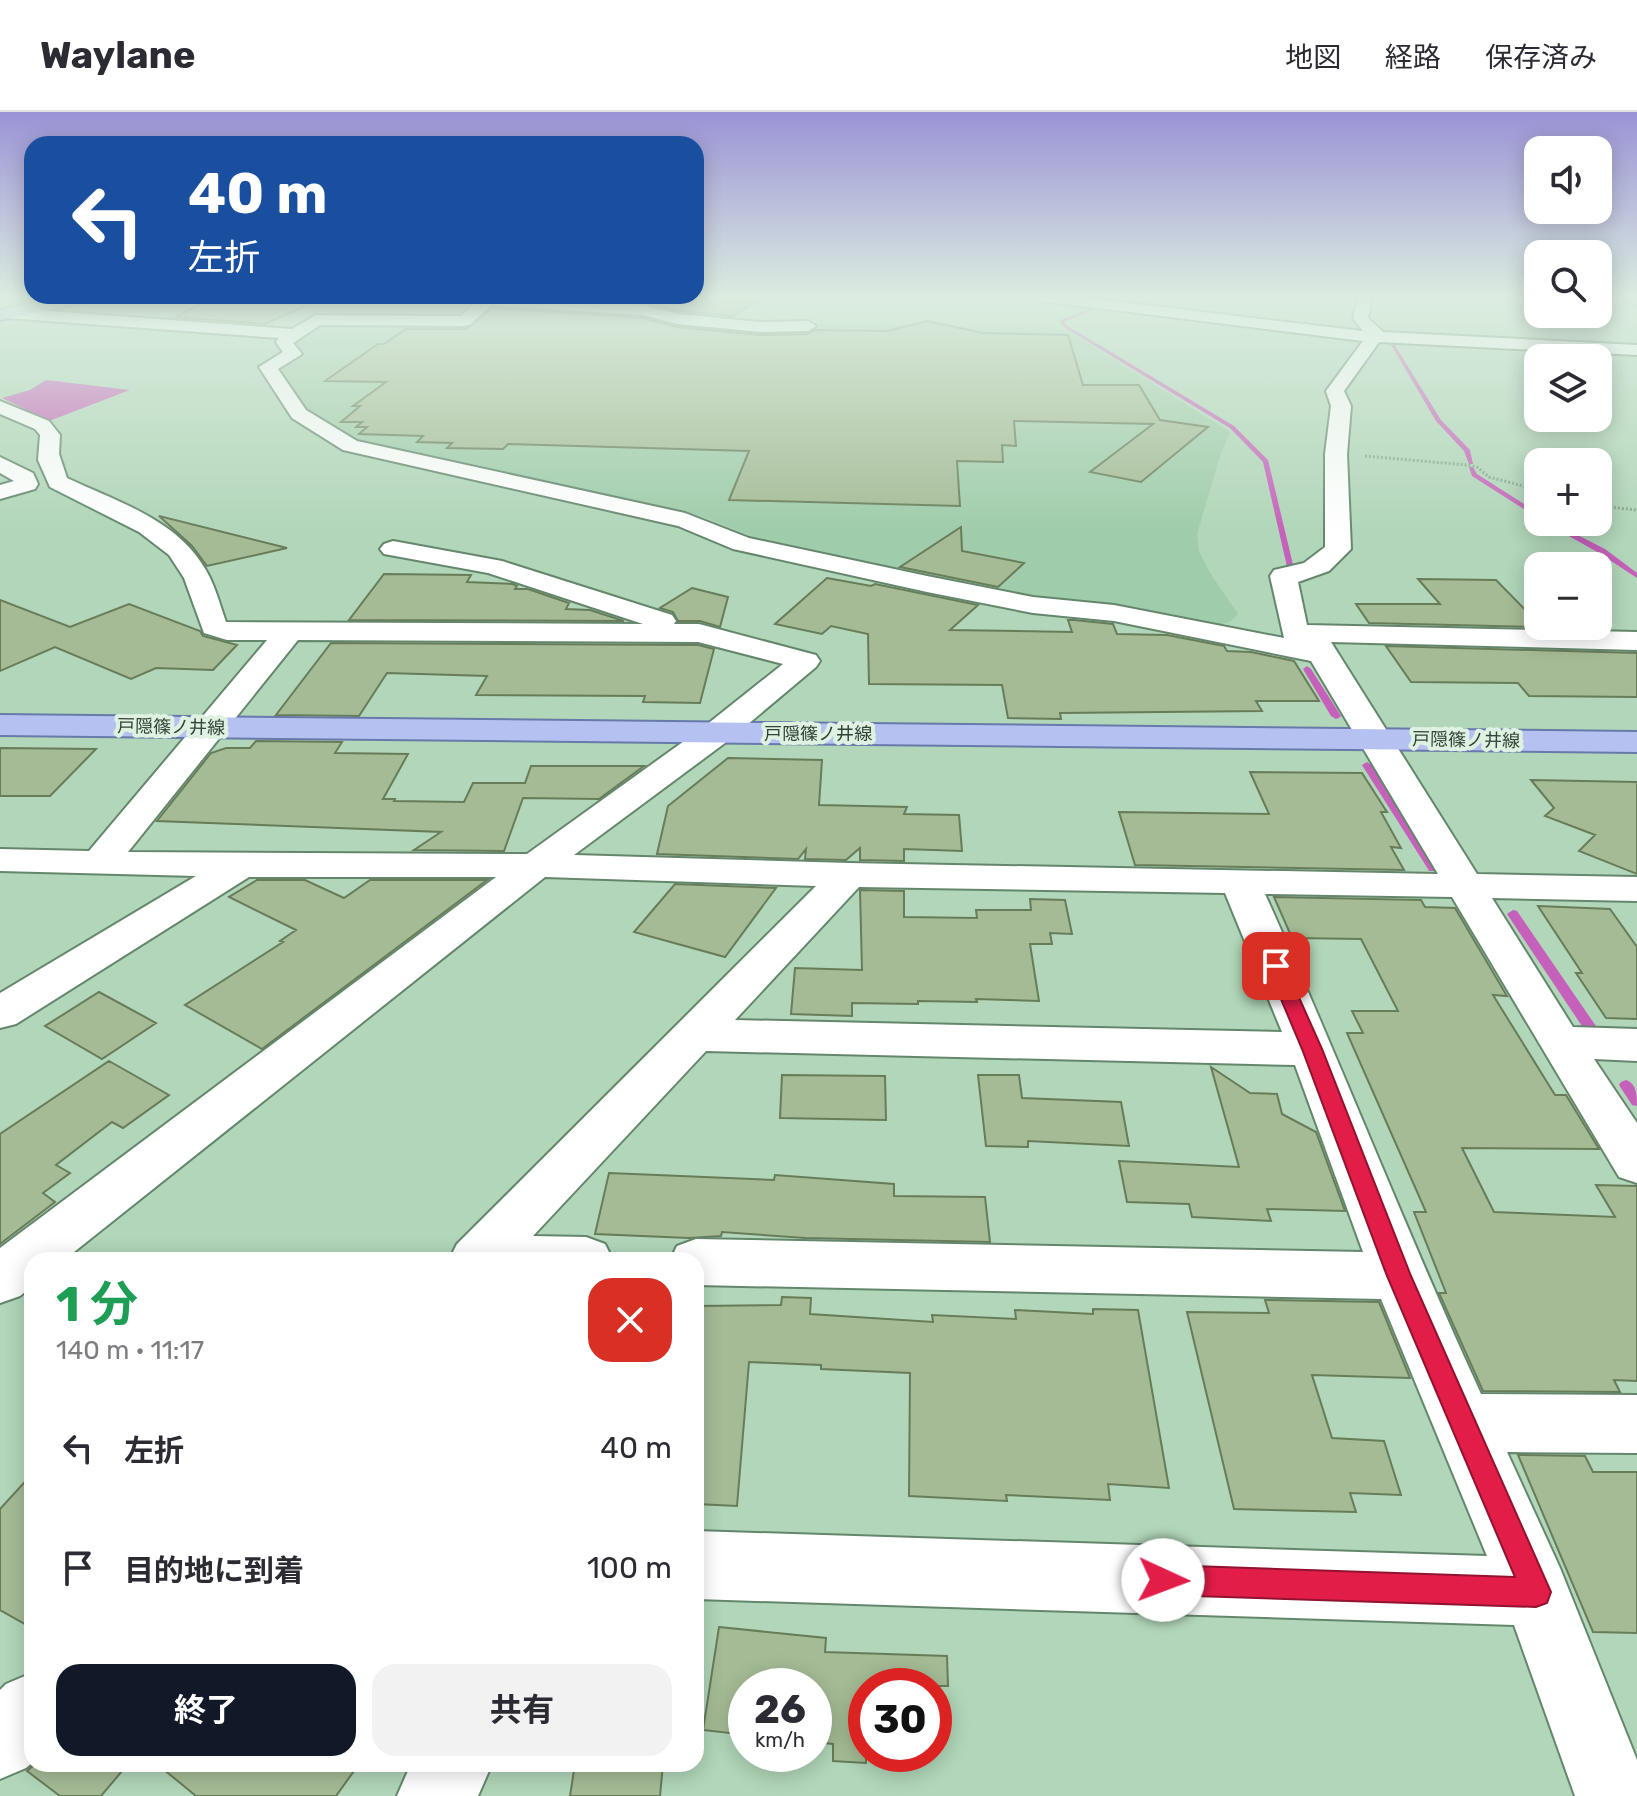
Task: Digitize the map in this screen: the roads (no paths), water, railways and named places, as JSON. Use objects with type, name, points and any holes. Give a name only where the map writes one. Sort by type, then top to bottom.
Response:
[{"type":"main road","name":"戸隠篠ノ井線","points":[[0,725],[1637,742]]},
{"type":"street","points":[[274,376],[299,414],[350,446],[685,520],[742,544],[1033,605],[1114,613],[1318,645],[1637,641]]},
{"type":"street","points":[[1345,376],[1335,391],[1341,406],[1336,454],[1338,549],[1323,565],[1303,575],[1283,576],[1295,633],[1318,645],[1559,1042],[1637,1163]]},
{"type":"street","points":[[0,407],[42,425],[50,435],[47,446],[51,471],[58,482],[149,528],[175,547],[195,574],[214,627],[227,631],[289,632],[699,633]]},
{"type":"street","points":[[0,492],[27,484],[25,478],[5,470]]},
{"type":"street","points":[[35,1252],[536,865],[717,733],[805,661],[699,633],[493,566],[393,549]]},
{"type":"street","points":[[101,861],[289,632]]},
{"type":"street","points":[[0,860],[241,866],[536,865],[849,875],[1637,889]]},
{"type":"street","points":[[0,1013],[241,866]]},
{"type":"street","points":[[484,1252],[849,875]]},
{"type":"street","points":[[1240,882],[1312,1049],[1399,1276],[1536,1592],[1613,1796]]},
{"type":"street","points":[[694,1035],[1312,1049]]},
{"type":"street","points":[[1559,1042],[1637,1045]]},
{"type":"street","points":[[0,1279],[24,1260]]},
{"type":"street","points":[[704,1262],[1399,1276]]},
{"type":"street","points":[[1463,1423],[1637,1424]]},
{"type":"street","points":[[704,1565],[1536,1592]]},
{"type":"street","points":[[0,1742],[24,1718]]},
{"type":"street","points":[[435,1796],[449,1772]]},
{"type":"waterway","points":[[1146,376],[1232,427],[1266,461],[1292,571]]},
{"type":"waterway","points":[[1411,376],[1439,421],[1467,450],[1471,463]]},
{"type":"waterway","points":[[1471,468],[1474,475],[1524,507]]},
{"type":"waterway","points":[[1574,536],[1602,551],[1637,576]]},
{"type":"waterway","points":[[1307,669],[1336,716]]},
{"type":"waterway","points":[[1367,765],[1433,869]]},
{"type":"waterway","points":[[1513,914],[1595,1035]]},
{"type":"waterway","points":[[1626,1085],[1637,1101]]}]
